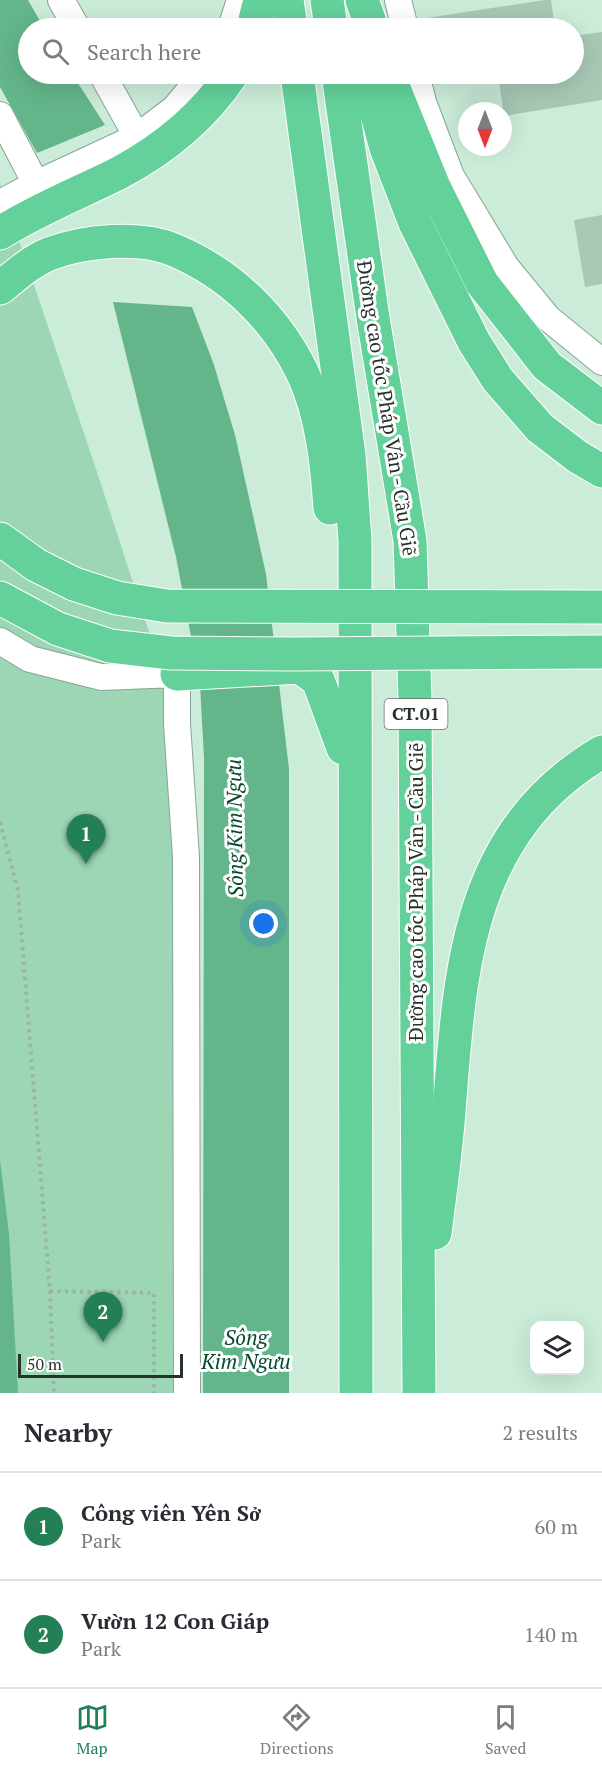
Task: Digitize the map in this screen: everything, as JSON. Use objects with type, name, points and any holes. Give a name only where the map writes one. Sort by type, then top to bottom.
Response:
[{"type":"highway","points":[[256,18],[260,0]]},
{"type":"highway","points":[[287,0],[290,18]]},
{"type":"highway","points":[[327,0],[330,18]]},
{"type":"highway","points":[[346,0],[351,18]]},
{"type":"highway","points":[[362,0],[368,18]]},
{"type":"highway","points":[[0,233],[36,211],[119,172],[153,152],[186,126],[224,84]]},
{"type":"highway","name":"Đường cao tốc Pháp Vân - Cầu Giẽ","points":[[298,84],[349,455],[355,541],[356,1393]]},
{"type":"highway","name":"Đường cao tốc Pháp Vân - Cầu Giẽ","points":[[339,84],[410,541],[416,700],[419,1393]]},
{"type":"highway","points":[[369,84],[386,148],[415,223],[474,342],[498,380],[540,428],[578,457],[602,471]]},
{"type":"highway","points":[[392,84],[434,187],[482,283],[547,366],[602,408]]},
{"type":"highway","points":[[0,288],[23,269],[48,255],[89,244],[135,242],[173,249],[231,283],[262,312],[282,339],[304,375],[325,452],[335,579],[336,697],[355,849]]},
{"type":"highway","points":[[0,539],[36,565],[74,584],[117,598],[166,606],[602,607]]},
{"type":"highway","points":[[0,598],[58,629],[110,646],[171,653],[602,652]]},
{"type":"highway","points":[[185,674],[300,667],[318,680],[343,748]]},
{"type":"highway","points":[[419,1360],[447,1145],[456,1029],[466,959],[476,914],[496,866],[518,826],[550,790],[580,765],[602,752]]},
{"type":"street","points":[[62,0],[72,18]]},
{"type":"street","points":[[234,18],[240,0]]},
{"type":"street","points":[[398,0],[402,18]]},
{"type":"street","points":[[108,84],[137,137]]},
{"type":"street","points":[[0,203],[137,137],[175,108],[195,84]]},
{"type":"street","points":[[418,84],[451,176],[506,267],[548,318],[602,362]]},
{"type":"street","points":[[0,115],[36,184]]},
{"type":"street","points":[[0,641],[30,659],[101,677],[185,674],[177,724],[186,856],[187,1393]]},
{"type":"path","points":[[0,822],[18,891],[50,1291],[54,1393]]},
{"type":"path","points":[[50,1291],[154,1293],[154,1393]]},
{"type":"shaded area","points":[[0,184],[168,690],[177,1038],[182,1393],[0,1393]]},
{"type":"water","points":[[0,0],[28,0],[38,18],[18,18],[18,84],[78,84],[105,125],[37,153],[0,87]]},
{"type":"water","name":"Sông Kim Ngưu","points":[[113,302],[192,307],[214,365],[235,435],[266,574],[289,769],[289,1393],[203,1393],[204,758],[200,684],[176,557]]},
{"type":"water","points":[[0,1160],[9,1234],[18,1393],[0,1393]]},
{"type":"building","points":[[551,0],[554,18],[427,18]]},
{"type":"building","points":[[602,32],[602,100],[512,115],[512,102],[502,102],[499,84],[584,84],[584,34]]},
{"type":"building","points":[[602,215],[602,284],[585,287],[574,220]]},
{"type":"place","name":"Công viên Yên Sở","points":[[86,864]]},
{"type":"place","name":"Vườn 12 Con Giáp","points":[[103,1342]]}]
